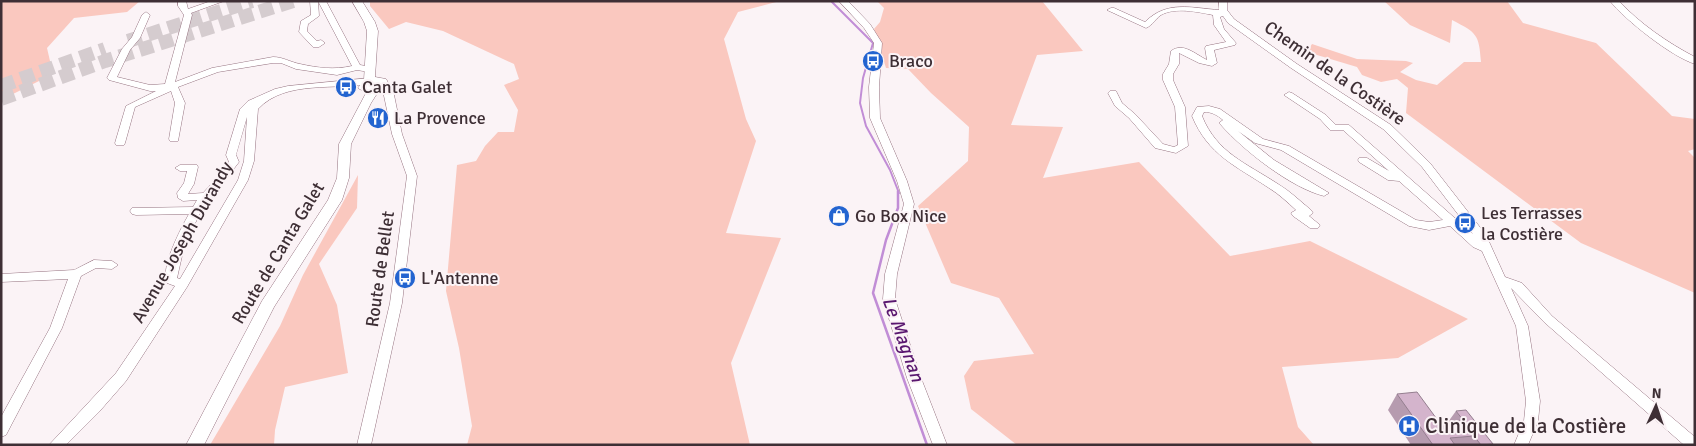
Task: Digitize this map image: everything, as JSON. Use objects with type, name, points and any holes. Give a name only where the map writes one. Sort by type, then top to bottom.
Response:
[{"type":"main road","points":[[356,1],[372,29],[370,82]]},
{"type":"main road","name":"Route de Canta Galet","points":[[196,445],[267,305],[335,200],[343,178],[345,144],[370,82]]},
{"type":"street","points":[[120,143],[129,108],[164,92],[169,86],[188,15],[182,6],[182,1]]},
{"type":"street","points":[[187,12],[220,1]]},
{"type":"street","points":[[314,1],[315,16],[304,23],[303,32],[316,45],[322,43]]},
{"type":"street","points":[[322,1],[357,68],[370,82]]},
{"type":"street","points":[[843,1],[866,26],[878,43],[874,87],[875,118],[902,181],[909,204],[891,274],[889,299],[914,378],[940,445]]},
{"type":"street","points":[[1614,1],[1624,12],[1676,51],[1695,61]]},
{"type":"street","points":[[1111,10],[1146,25],[1154,15],[1161,11],[1221,9]]},
{"type":"street","points":[[1112,93],[1118,104],[1132,116],[1159,146],[1170,150],[1183,146],[1180,107],[1168,80],[1168,74],[1174,64],[1176,49],[1186,51],[1202,62],[1209,64],[1212,62],[1209,48],[1232,43],[1218,26],[1215,16],[1221,9]]},
{"type":"street","name":"Chemin de la Costière","points":[[1221,9],[1231,21],[1283,58],[1387,127],[1426,165],[1472,224],[1488,249],[1522,326],[1533,401],[1530,420],[1522,445]]},
{"type":"street","points":[[146,15],[146,19],[140,26],[136,38],[126,49],[112,78],[150,88],[169,86],[221,69],[273,60],[282,60],[301,67],[343,73],[357,68]]},
{"type":"street","points":[[183,284],[173,282],[171,276],[177,250],[206,196],[217,187],[234,162],[232,155],[245,109],[251,103],[289,88],[370,82]]},
{"type":"street","name":"Route de Bellet","points":[[364,445],[396,303],[412,176],[396,134],[391,99],[370,82]]},
{"type":"street","points":[[169,86],[175,89],[180,103],[174,139]]},
{"type":"street","points":[[1289,95],[1323,117],[1334,128],[1345,127],[1451,222],[1480,246],[1488,249]]},
{"type":"street","name":"Avenue Joseph Durandy","points":[[56,445],[94,408],[121,377],[183,284],[243,180],[249,161],[253,108],[259,101]]},
{"type":"street","points":[[1307,213],[1276,187],[1224,156],[1200,128],[1197,116],[1200,109],[1211,108],[1224,115],[1230,122],[1259,141],[1285,148],[1413,223],[1429,226],[1451,222]]},
{"type":"street","points":[[1230,122],[1224,123],[1260,154],[1324,194]]},
{"type":"street","points":[[1363,160],[1392,178],[1401,178]]},
{"type":"street","points":[[180,168],[193,167],[189,184],[182,193],[183,198],[206,196]]},
{"type":"street","points":[[1276,187],[1285,202],[1314,224]]},
{"type":"street","points":[[136,211],[198,210]]},
{"type":"street","points":[[1,278],[76,274],[94,264],[112,265]]},
{"type":"street","points":[[1,431],[56,328],[76,274]]},
{"type":"street","points":[[1503,280],[1518,286],[1548,320],[1694,445]]},
{"type":"shaded area","points":[[1,1],[140,1],[127,12],[74,18],[47,48],[53,74],[1,100]]},
{"type":"shaded area","points":[[370,1],[780,1],[738,12],[724,39],[746,119],[756,141],[726,233],[781,238],[731,363],[750,445],[467,445],[472,426],[459,348],[446,291],[457,165],[476,161],[485,146],[498,132],[514,132],[518,110],[504,85],[519,79],[514,64],[443,31],[406,22],[389,29],[370,6]]},
{"type":"shaded area","points":[[877,1],[1042,1],[1083,51],[1037,55],[1011,125],[1063,127],[1043,178],[1139,162],[1230,256],[1310,241],[1468,319],[1398,358],[1282,367],[1298,427],[1314,445],[1017,445],[971,409],[964,376],[974,361],[1034,354],[999,298],[951,283],[918,206],[968,161],[969,127],[931,93],[908,69],[886,68],[874,29],[880,22],[884,8]]},
{"type":"shaded area","points":[[1384,1],[1507,1],[1523,23],[1596,43],[1672,116],[1695,119],[1695,149],[1688,151],[1695,158],[1695,293],[1581,243],[1406,113],[1408,88],[1397,79],[1381,82],[1362,75],[1357,67],[1307,52],[1312,44],[1357,59],[1406,61],[1413,63],[1400,72],[1416,80],[1437,85],[1464,62],[1481,62],[1478,40],[1467,28],[1452,20],[1450,43],[1410,25]]},
{"type":"shaded area","points":[[358,175],[357,208],[319,264],[337,305],[348,373],[285,387],[275,430],[274,445],[210,445],[280,326],[303,275]]},
{"type":"building","points":[[1417,392],[1439,422],[1463,420],[1456,411],[1466,410],[1493,444],[1481,445],[1474,436],[1450,438],[1455,445],[1433,445],[1397,394]]},
{"type":"waterway","name":"Le Magnan","points":[[831,1],[873,43],[863,78],[860,103],[866,126],[890,170],[899,193]]},
{"type":"waterway","name":"Le Magnan","points":[[898,191],[898,208],[886,240],[873,293],[927,445]]},
{"type":"tunnel","points":[[128,41],[252,1]]},
{"type":"tunnel","points":[[1,99],[105,61],[293,1]]},
{"type":"tunnel","points":[[1,86],[105,49]]},
{"type":"place","name":"Braco","points":[[873,61]]},
{"type":"place","name":"Canta Galet","points":[[346,87]]},
{"type":"place","name":"La Provence","points":[[378,118]]},
{"type":"place","name":"Go Box Nice","points":[[839,216]]},
{"type":"place","name":"Les Terrasses la Costière","points":[[1465,223]]},
{"type":"place","name":"L'Antenne","points":[[405,278]]},
{"type":"place","name":"Clinique de la Costière","points":[[1409,426]]}]
